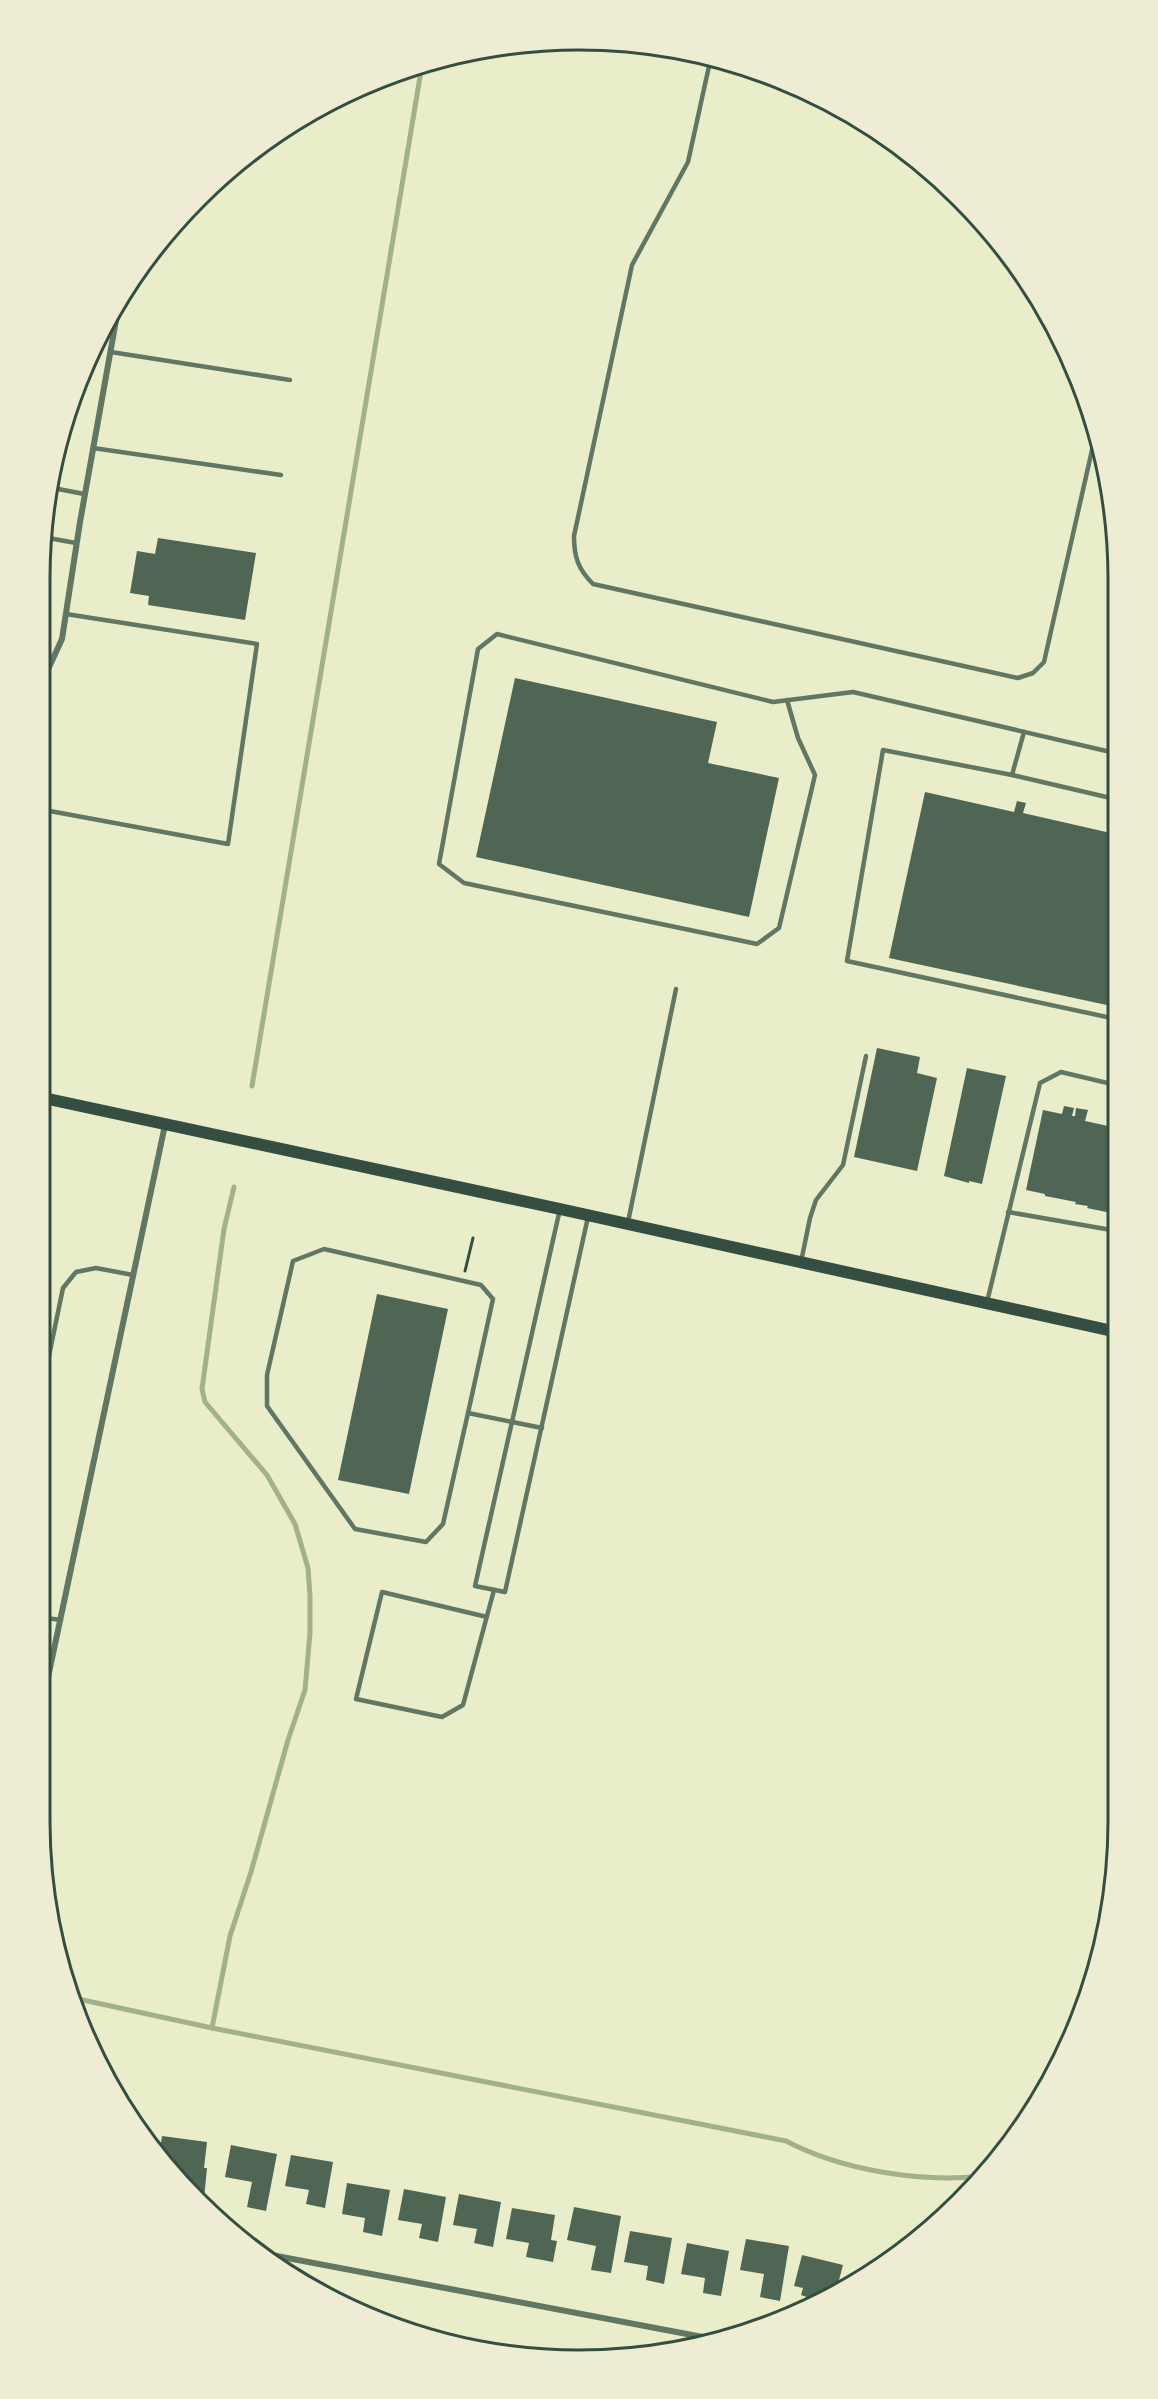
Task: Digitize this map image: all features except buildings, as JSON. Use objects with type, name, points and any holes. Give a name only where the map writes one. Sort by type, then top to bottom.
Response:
[{"type":"main road","points":[[50,1099],[1108,1330]]},
{"type":"street","points":[[50,665],[62,639],[84,494],[116,322]]},
{"type":"street","points":[[50,1670],[165,1125]]},
{"type":"street","points":[[280,2257],[696,2336]]},
{"type":"lane","points":[[709,66],[688,162],[632,265],[574,536],[574,556],[580,572],[593,584],[1018,678],[1033,673],[1044,662],[1092,450]]},
{"type":"lane","points":[[111,352],[290,380]]},
{"type":"lane","points":[[93,448],[281,475]]},
{"type":"lane","points":[[58,489],[84,494]]},
{"type":"lane","points":[[51,539],[76,543]]},
{"type":"lane","points":[[50,812],[228,844],[257,644],[66,614]]},
{"type":"lane","points":[[787,700],[798,738],[814,775],[779,928],[757,944],[464,883],[439,864],[478,649],[497,633],[773,702],[787,700],[853,692],[1108,751]]},
{"type":"lane","points":[[1012,775],[1023,732]]},
{"type":"lane","points":[[1108,797],[1012,775],[883,750],[846,961],[1108,1017]]},
{"type":"lane","points":[[627,1225],[676,989]]},
{"type":"lane","points":[[801,1262],[816,1200],[843,1165],[866,1056]]},
{"type":"lane","points":[[987,1304],[1040,1083],[1061,1072],[1108,1083]]},
{"type":"lane","points":[[560,1209],[475,1586],[505,1592],[588,1216]]},
{"type":"lane","points":[[1008,1212],[1108,1229]]},
{"type":"lane","points":[[324,1249],[481,1285],[493,1299],[468,1413],[443,1524],[426,1542],[355,1528],[267,1406],[267,1375],[293,1261],[324,1249]]},
{"type":"lane","points":[[50,1351],[63,1288],[76,1272],[96,1268],[133,1275]]},
{"type":"lane","points":[[468,1413],[542,1428]]},
{"type":"lane","points":[[487,1617],[382,1592],[356,1699],[442,1717],[463,1705],[487,1617],[494,1590]]},
{"type":"lane","points":[[50,1618],[61,1620]]},
{"type":"path","points":[[463,1281],[473,1238]]},
{"type":"waterway","points":[[252,1086],[420,75]]},
{"type":"waterway","points":[[212,2028],[230,1936],[305,1690],[310,1633],[308,1568],[295,1524],[267,1475],[205,1402],[202,1389],[224,1229],[234,1187]]},
{"type":"waterway","points":[[82,2000],[212,2028],[786,2141],[831,2160],[856,2167],[908,2176],[969,2177]]}]
